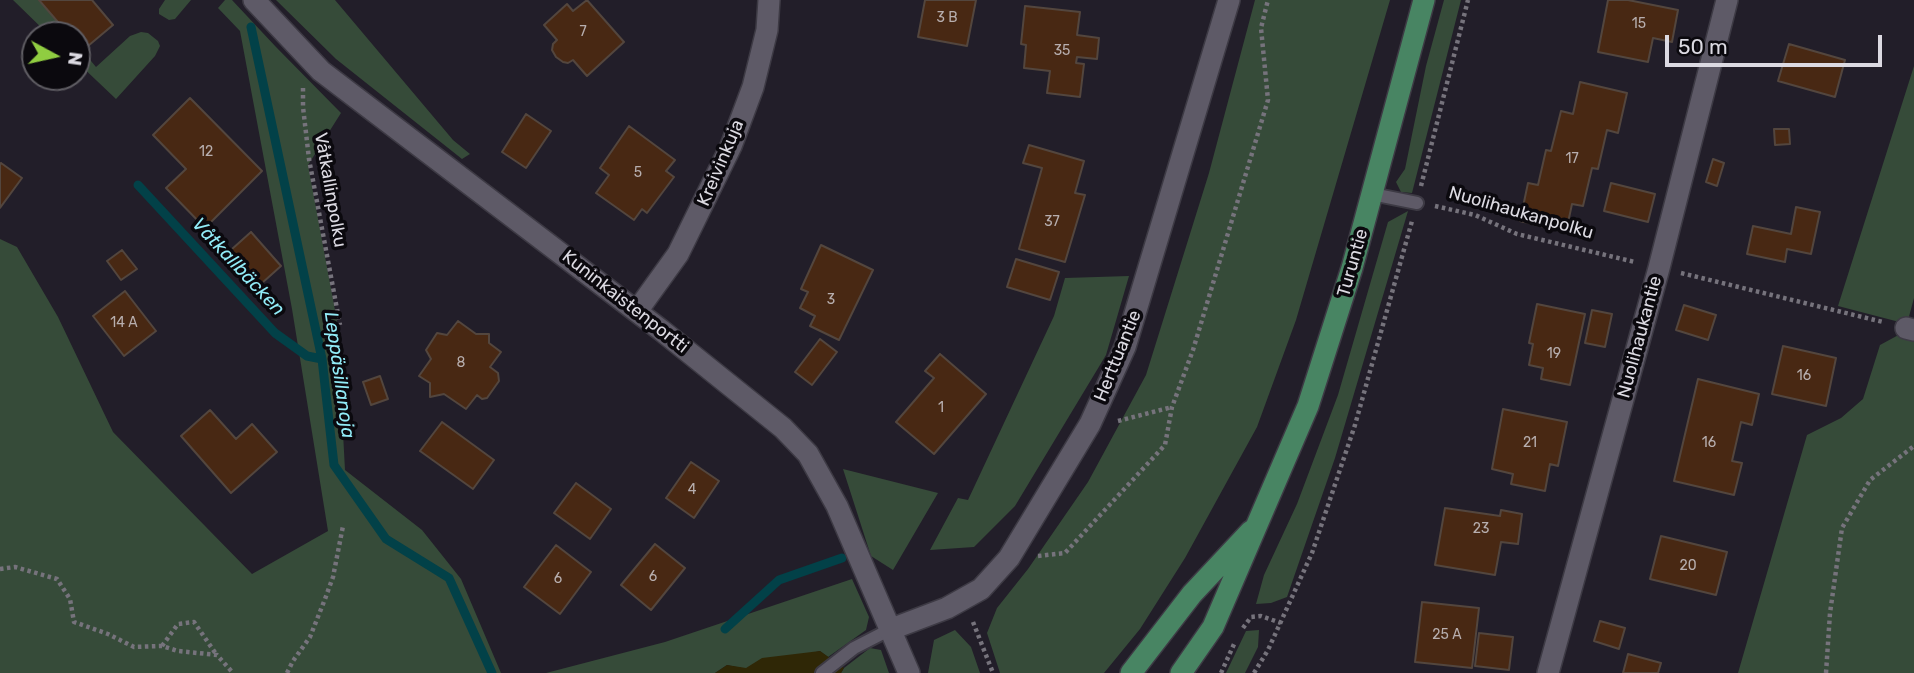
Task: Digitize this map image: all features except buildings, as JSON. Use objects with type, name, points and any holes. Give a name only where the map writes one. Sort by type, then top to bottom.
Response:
[{"type":"main road","name":"Turuntie","points":[[1181,673],[1213,627],[1262,519],[1308,406],[1331,340],[1424,0]]},
{"type":"main road","name":"Turuntie","points":[[1131,673],[1192,594],[1262,519]]},
{"type":"street","name":"Kuninkaistenportti","points":[[254,0],[321,71],[637,311],[772,419],[808,454],[837,506],[909,673]]},
{"type":"street","name":"Kreivinkuja","points":[[637,311],[678,254],[731,146],[752,87],[767,30],[769,0]]},
{"type":"street","name":"Herttuantie","points":[[889,630],[947,608],[981,589],[1009,558],[1090,424],[1125,347],[1229,0]]},
{"type":"street","name":"Nuolihaukantie","points":[[1548,673],[1659,268],[1727,0]]},
{"type":"lane","points":[[1372,194],[1417,202]]},
{"type":"lane","points":[[822,673],[854,648],[889,630]]},
{"type":"path","points":[[1030,558],[1065,553],[1165,445],[1172,407],[1205,313],[1268,100],[1261,28],[1269,0]]},
{"type":"path","points":[[1254,673],[1281,623],[1312,553],[1355,425],[1417,202],[1468,0]]},
{"type":"path","name":"Våtkallinpolku","points":[[312,61],[304,82],[303,107],[309,159],[340,325]]},
{"type":"path","name":"Nuolihaukanpolku","points":[[1417,202],[1475,215],[1517,234],[1910,329]]},
{"type":"path","points":[[1109,423],[1172,407]]},
{"type":"path","points":[[1826,673],[1830,613],[1842,528],[1870,480],[1914,446]]},
{"type":"path","points":[[287,673],[310,637],[325,599],[333,577],[343,526]]},
{"type":"path","points":[[0,569],[15,567],[57,579],[70,599],[74,622],[134,647],[162,646],[178,651],[217,655]]},
{"type":"path","points":[[1221,673],[1243,626],[1251,617],[1261,616],[1281,623]]},
{"type":"path","points":[[962,622],[972,618],[993,673]]},
{"type":"path","points":[[162,646],[178,624],[194,622],[233,673]]},
{"type":"green space","points":[[13,0],[39,0],[57,21],[35,21]]},
{"type":"green space","points":[[165,0],[191,0],[175,19],[169,20],[159,14]]},
{"type":"green space","points":[[225,0],[232,0],[341,113],[308,165],[337,321],[345,470],[422,530],[461,579],[501,673],[0,673],[0,239],[17,247],[58,317],[113,432],[252,574],[328,531],[292,309],[240,31],[218,8]]},
{"type":"green space","points":[[276,0],[335,0],[453,140],[470,154],[462,159],[336,59]]},
{"type":"green space","points":[[1255,0],[1390,0],[1296,320],[1257,427],[1185,558],[1140,629],[1104,673],[1000,673],[987,633],[997,608],[1028,569],[1088,482],[1146,375],[1209,173]]},
{"type":"green space","points":[[1444,0],[1461,0],[1412,193],[1401,192],[1396,182],[1405,169],[1426,66]]},
{"type":"green space","points":[[141,32],[148,33],[160,46],[155,56],[116,99],[91,75],[91,61],[96,67],[130,36]]},
{"type":"green space","points":[[1914,66],[1914,298],[1907,324],[1838,306]]},
{"type":"green space","points":[[1408,211],[1335,458],[1287,597],[1271,603],[1256,604],[1264,575],[1297,504],[1338,395],[1388,222]]},
{"type":"green space","points":[[1129,276],[1106,355],[1015,506],[974,547],[930,550],[958,498],[968,500],[1054,316],[1065,278]]},
{"type":"green space","points":[[1904,332],[1914,335],[1914,673],[1738,673],[1807,435],[1841,418],[1863,399],[1880,345]]},
{"type":"green space","points":[[843,469],[938,493],[893,570],[871,556]]},
{"type":"green space","points":[[852,579],[869,617],[866,630],[828,657],[820,651],[746,669],[727,665],[715,673],[546,673],[665,642]]},
{"type":"green space","points":[[955,630],[971,647],[980,673],[928,673],[934,640]]},
{"type":"green space","points":[[1259,630],[1258,647],[1245,673],[1226,673],[1246,631]]},
{"type":"green space","points":[[870,648],[881,650],[889,673],[841,673],[844,668]]},
{"type":"sand","points":[[820,651],[844,668],[841,673],[715,673],[727,665],[746,668],[762,658]]},
{"type":"waterway","name":"Leppäsillanoja","points":[[251,27],[322,359],[334,465],[386,539],[449,578],[492,673]]},
{"type":"waterway","name":"Våtkallbäcken","points":[[138,185],[275,333],[307,356],[322,359]]},
{"type":"waterway","points":[[725,629],[779,580],[842,558]]}]
